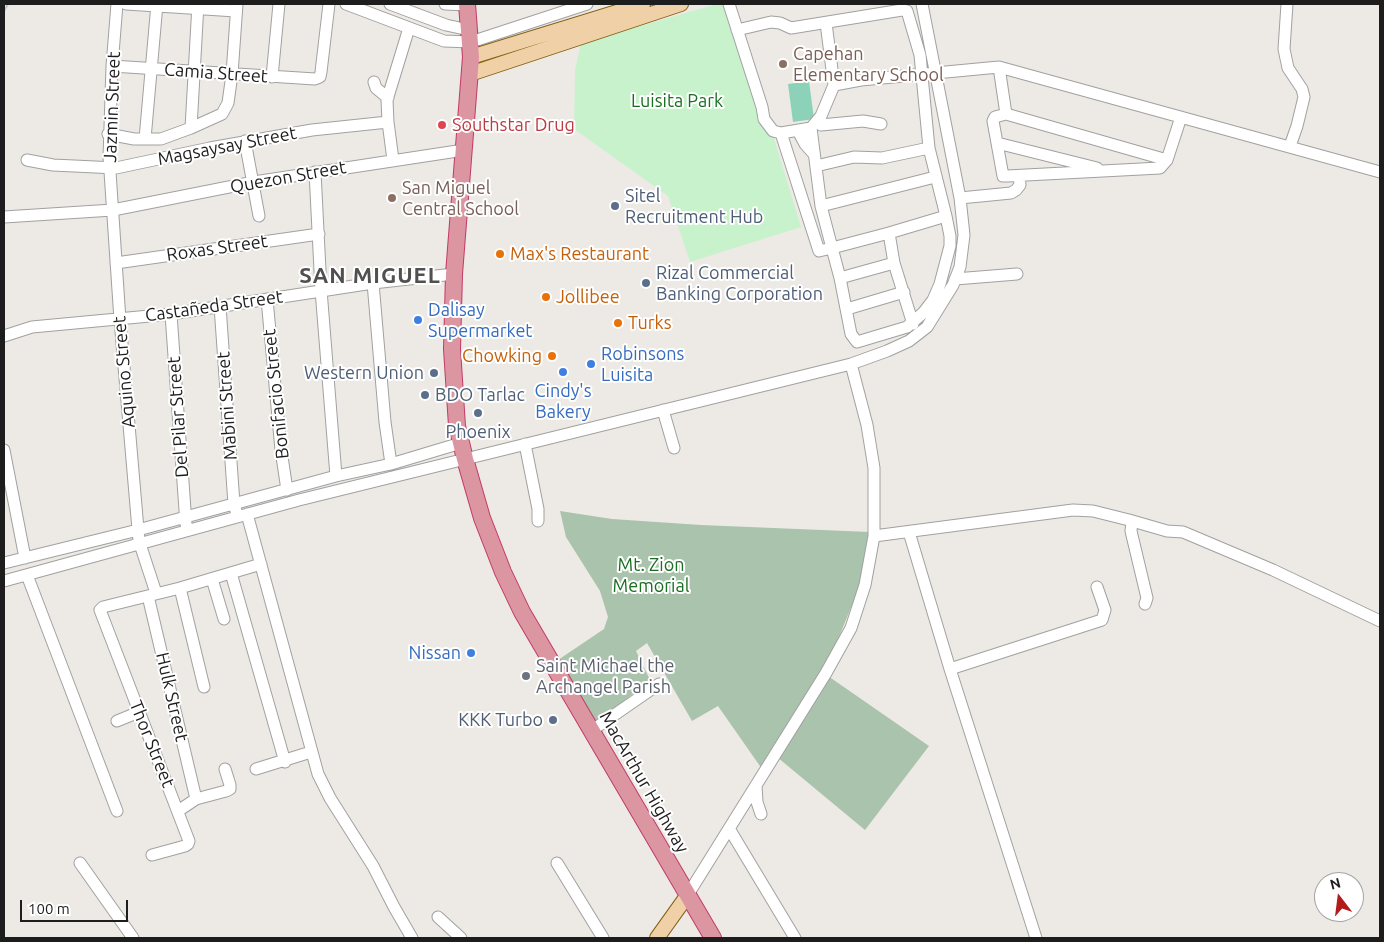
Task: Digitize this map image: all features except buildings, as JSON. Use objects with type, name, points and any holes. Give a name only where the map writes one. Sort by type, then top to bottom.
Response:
[{"type":"highway","name":"MacArthur Highway","points":[[468,4],[470,51],[454,274],[452,349],[454,398],[463,451],[482,518],[503,572],[538,640],[713,938]]},
{"type":"main road","points":[[470,51],[643,4]]},
{"type":"main road","points":[[470,51],[681,4]]},
{"type":"main road","points":[[657,938],[687,896]]},
{"type":"street","name":"Jazmin Street","points":[[113,210],[108,134],[117,4]]},
{"type":"street","points":[[108,134],[134,139],[161,139],[222,114],[228,103],[232,74],[236,8],[126,4]]},
{"type":"street","points":[[272,77],[279,4]]},
{"type":"street","name":"Camia Street","points":[[112,66],[313,80],[320,77],[329,4]]},
{"type":"street","points":[[346,4],[470,51],[562,7],[587,4]]},
{"type":"street","points":[[390,4],[446,25],[470,51]]},
{"type":"street","points":[[445,4],[468,4]]},
{"type":"street","points":[[729,4],[762,106],[764,119],[773,131],[781,133],[798,131],[814,124],[821,116],[834,86],[826,23]]},
{"type":"street","points":[[238,511],[295,494],[336,476],[463,451],[525,444],[851,364],[887,351],[909,340],[926,327],[941,306],[960,267],[964,235],[960,198],[922,4]]},
{"type":"street","points":[[1287,4],[1284,49],[1288,68],[1302,89],[1304,97],[1290,146]]},
{"type":"street","points":[[145,139],[157,5]]},
{"type":"street","points":[[191,128],[198,6]]},
{"type":"street","points":[[737,30],[770,22],[780,23],[792,28],[902,10],[907,11],[920,55],[929,148],[950,236],[950,246],[940,284],[933,300],[913,324],[870,340],[857,342],[850,334],[840,278],[821,206],[813,153],[814,124]]},
{"type":"street","points":[[393,160],[388,122],[388,98],[409,28]]},
{"type":"street","points":[[999,67],[1006,114]]},
{"type":"street","points":[[834,86],[861,80],[999,67],[1380,172]]},
{"type":"street","points":[[374,82],[376,88],[388,98]]},
{"type":"street","points":[[1167,160],[1006,114],[995,117],[993,121],[1003,176],[1019,176],[1160,168],[1167,160],[1181,117]]},
{"type":"street","points":[[814,124],[824,125],[863,121],[881,124]]},
{"type":"street","name":"Magsaysay Street","points":[[27,160],[53,165],[110,168],[245,141],[312,130],[388,122]]},
{"type":"street","points":[[798,131],[805,144],[813,153]]},
{"type":"street","points":[[781,133],[819,252],[946,216]]},
{"type":"street","points":[[245,141],[259,216]]},
{"type":"street","points":[[997,143],[1108,171]]},
{"type":"street","points":[[816,166],[854,157],[882,158],[929,148]]},
{"type":"street","name":"Quezon Street","points":[[113,210],[254,182],[464,150]]},
{"type":"street","points":[[315,172],[321,290],[336,476]]},
{"type":"street","points":[[960,198],[1011,193],[1020,185],[1019,176]]},
{"type":"street","points":[[821,206],[935,177]]},
{"type":"street","points":[[4,217],[113,210]]},
{"type":"street","name":"Aquino Street","points":[[113,210],[120,320],[139,537],[152,594]]},
{"type":"street","points":[[888,233],[894,262],[913,324]]},
{"type":"street","name":"Roxas Street","points":[[116,263],[319,234]]},
{"type":"street","points":[[840,278],[894,262]]},
{"type":"street","name":"Castañeda Street","points":[[4,336],[32,327],[171,314],[373,282],[454,274]]},
{"type":"street","points":[[955,279],[1018,274]]},
{"type":"street","points":[[373,282],[385,422],[391,464]]},
{"type":"street","points":[[847,309],[904,292]]},
{"type":"street","name":"Bonifacio Street","points":[[267,298],[281,450],[295,494]]},
{"type":"street","name":"Mabini Street","points":[[220,306],[238,511],[261,564],[311,752],[318,774],[330,798],[373,866],[412,938]]},
{"type":"street","name":"Del Pilar Street","points":[[171,314],[186,524]]},
{"type":"street","points":[[687,896],[826,674],[851,628],[865,585],[874,536],[874,468],[868,425],[851,364]]},
{"type":"street","points":[[663,410],[674,448]]},
{"type":"street","points":[[525,444],[538,509],[538,521]]},
{"type":"street","points":[[4,450],[24,558]]},
{"type":"street","points":[[4,563],[106,545],[139,537],[295,494],[463,451]]},
{"type":"street","points":[[874,536],[1073,510],[1093,511],[1167,532],[1184,532],[1274,570],[1380,621]]},
{"type":"street","points":[[1132,521],[1131,531],[1147,598],[1145,604]]},
{"type":"street","points":[[909,532],[950,669],[1036,938]]},
{"type":"street","points":[[4,581],[27,575],[106,545]]},
{"type":"street","points":[[152,594],[180,588],[261,564]]},
{"type":"street","points":[[231,573],[285,762]]},
{"type":"street","points":[[27,575],[117,811]]},
{"type":"street","points":[[212,579],[224,619]]},
{"type":"street","points":[[950,669],[1102,620],[1105,610],[1097,587]]},
{"type":"street","points":[[180,588],[204,687]]},
{"type":"street","name":"Thor Street","points":[[152,594],[103,607],[100,610],[189,841],[186,846],[152,855]]},
{"type":"street","name":"Hulk Street","points":[[152,594],[196,799]]},
{"type":"street","points":[[591,731],[659,684]]},
{"type":"street","points":[[117,721],[139,712]]},
{"type":"street","points":[[256,769],[285,762],[311,752]]},
{"type":"street","points":[[178,811],[196,799],[230,789],[225,770]]},
{"type":"street","points":[[756,785],[757,802],[761,814]]},
{"type":"street","points":[[730,830],[795,938]]},
{"type":"street","points":[[80,863],[133,938]]},
{"type":"street","points":[[558,863],[603,938]]},
{"type":"street","points":[[438,917],[461,938]]},
{"type":"green space","name":"Luisita Park","points":[[717,4],[733,4],[801,227],[690,262],[668,196],[574,129],[575,70],[581,43]]},
{"type":"green space","points":[[809,81],[814,119],[793,122],[788,84]]},
{"type":"green space","name":"Mt. Zion Memorial","points":[[560,511],[612,519],[701,525],[870,532],[861,583],[832,654],[762,769],[718,706],[692,721],[647,643],[636,651],[650,680],[595,724],[558,660],[604,629],[608,617],[600,591],[566,537]]},
{"type":"green space","points":[[828,676],[929,746],[865,830],[777,757]]},
{"type":"waterway","points":[[4,11],[8,4]]},
{"type":"place","name":"Capehan Elementary School","points":[[783,64]]},
{"type":"place","name":"Southstar Drug","points":[[442,125]]},
{"type":"place","name":"San Miguel Central School","points":[[392,198]]},
{"type":"place","name":"Sitel Recruitment Hub","points":[[615,206]]},
{"type":"place","name":"Max's Restaurant","points":[[500,254]]},
{"type":"place","name":"Rizal Commercial Banking Corporation","points":[[646,283]]},
{"type":"place","name":"Jollibee","points":[[546,297]]},
{"type":"place","name":"Dalisay Supermarket","points":[[418,320]]},
{"type":"place","name":"Turks","points":[[618,323]]},
{"type":"place","name":"Chowking","points":[[552,356]]},
{"type":"place","name":"Robinsons Luisita","points":[[591,364]]},
{"type":"place","name":"Cindy's Bakery","points":[[563,372]]},
{"type":"place","name":"Western Union","points":[[434,373]]},
{"type":"place","name":"BDO Tarlac","points":[[425,395]]},
{"type":"place","name":"Phoenix","points":[[478,413]]},
{"type":"place","name":"Nissan","points":[[471,653]]},
{"type":"place","name":"Saint Michael the Archangel Parish","points":[[526,676]]},
{"type":"place","name":"KKK Turbo","points":[[553,720]]},
{"type":"district","name":"SAN MIGUEL","points":[[370,276]]}]
